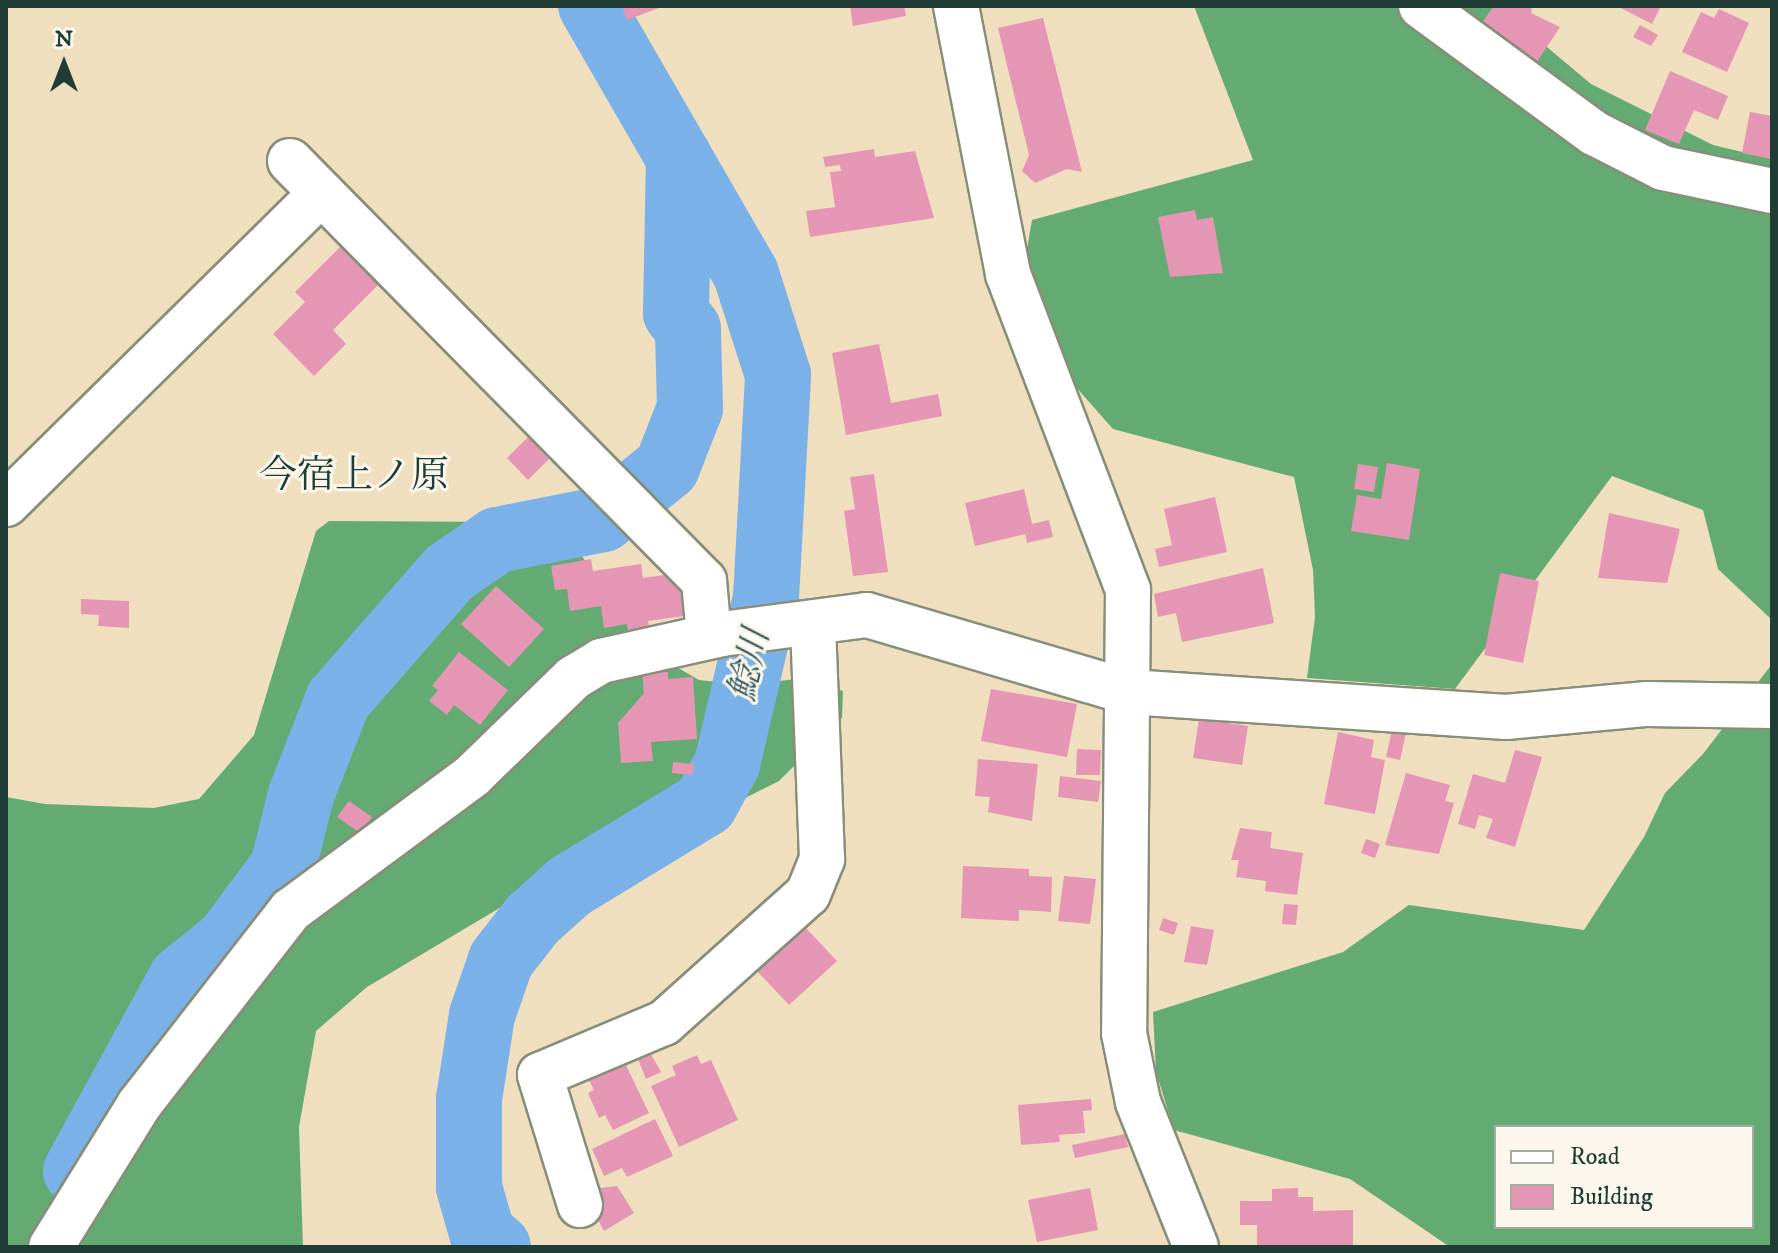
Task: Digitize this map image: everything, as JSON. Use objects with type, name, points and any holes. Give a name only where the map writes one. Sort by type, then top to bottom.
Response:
[{"type":"street","points":[[956,6],[1008,274],[1128,590],[1124,1033],[1138,1102],[1196,1247]]},
{"type":"street","points":[[1421,6],[1594,133],[1663,168],[1772,191]]},
{"type":"street","points":[[290,161],[704,581],[716,635]]},
{"type":"street","points":[[6,504],[321,193]]},
{"type":"street","points":[[51,1247],[139,1105],[291,910],[472,776],[573,678],[601,661],[716,635],[798,628],[867,615],[1129,692],[1506,717],[1647,704],[1772,706]]},
{"type":"street","points":[[580,1205],[540,1075],[664,1023],[808,894],[822,859],[798,628]]},
{"type":"green space","points":[[1194,6],[1498,6],[1591,84],[1713,145],[1772,159],[1772,620],[1718,569],[1703,510],[1612,476],[1455,689],[1307,678],[1315,617],[1313,570],[1294,477],[1113,429],[1075,386],[1025,261],[1032,220],[1253,160]]},
{"type":"green space","points":[[329,521],[534,522],[578,551],[654,654],[699,680],[745,685],[805,678],[843,691],[842,718],[779,781],[643,849],[587,856],[367,987],[316,1031],[299,1127],[303,1247],[6,1247],[6,797],[45,804],[154,808],[199,799],[254,735],[316,531]]},
{"type":"green space","points":[[1772,664],[1772,1247],[1450,1247],[1350,1179],[1174,1130],[1156,1072],[1153,1012],[1343,952],[1409,905],[1584,930],[1644,837],[1665,793],[1703,754]]},
{"type":"building","points":[[622,6],[664,6],[627,20]]},
{"type":"building","points":[[850,6],[904,6],[906,16],[853,26]]},
{"type":"building","points":[[1494,6],[1532,6],[1531,13],[1560,27],[1529,74],[1478,28]]},
{"type":"building","points":[[1617,6],[1661,6],[1652,24]]},
{"type":"building","points":[[1719,9],[1749,23],[1727,72],[1682,52],[1701,12],[1714,18]]},
{"type":"building","points":[[1043,18],[1082,172],[1067,169],[1035,183],[1022,171],[1029,155],[998,28]]},
{"type":"building","points":[[1640,25],[1658,35],[1651,46],[1633,37]]},
{"type":"building","points":[[1670,71],[1728,96],[1718,120],[1694,110],[1679,144],[1645,130]]},
{"type":"building","points":[[1750,112],[1772,116],[1772,159],[1742,153]]},
{"type":"building","points":[[874,149],[875,157],[915,151],[934,218],[810,237],[806,211],[835,207],[830,172],[841,171],[840,165],[825,167],[823,157]]},
{"type":"building","points":[[1195,210],[1197,220],[1213,217],[1223,273],[1170,277],[1158,217]]},
{"type":"building","points":[[341,246],[378,285],[333,330],[346,344],[314,376],[273,334],[305,302],[295,292]]},
{"type":"building","points":[[879,344],[891,403],[938,394],[942,416],[846,435],[832,353]]},
{"type":"building","points":[[528,437],[549,459],[528,480],[507,458]]},
{"type":"building","points":[[1387,463],[1420,469],[1409,540],[1351,531],[1357,495],[1381,499]]},
{"type":"building","points":[[1358,464],[1378,467],[1374,492],[1354,489]]},
{"type":"building","points":[[874,474],[888,572],[853,576],[844,511],[855,509],[850,477]]},
{"type":"building","points":[[1024,489],[1032,524],[1049,520],[1053,537],[1027,543],[1025,534],[975,546],[965,503]]},
{"type":"building","points":[[1215,497],[1227,552],[1159,567],[1155,549],[1172,545],[1164,509]]},
{"type":"building","points":[[1609,513],[1680,529],[1667,583],[1598,578]]},
{"type":"building","points":[[591,559],[593,571],[641,564],[643,578],[678,573],[684,616],[648,621],[650,630],[628,633],[627,624],[604,628],[601,606],[570,611],[567,589],[555,590],[551,566]]},
{"type":"building","points":[[1263,568],[1274,623],[1182,642],[1176,613],[1158,617],[1154,594]]},
{"type":"building","points":[[1500,573],[1539,581],[1523,663],[1484,655]]},
{"type":"building","points":[[496,586],[544,629],[509,667],[461,624]]},
{"type":"building","points":[[81,599],[129,601],[129,628],[98,626],[99,615],[81,614]]},
{"type":"building","points":[[459,652],[508,690],[480,725],[454,705],[447,715],[429,701],[438,690],[432,686]]},
{"type":"building","points":[[668,672],[668,679],[693,677],[697,739],[651,742],[653,761],[621,763],[618,723],[644,693],[642,673]]},
{"type":"building","points":[[991,689],[1077,704],[1067,757],[981,741]]},
{"type":"building","points":[[1199,719],[1248,726],[1242,765],[1193,758]]},
{"type":"building","points":[[1392,730],[1406,733],[1400,760],[1386,757]]},
{"type":"building","points":[[1338,732],[1374,740],[1371,757],[1385,760],[1375,814],[1324,804]]},
{"type":"building","points":[[1077,749],[1101,750],[1100,775],[1076,775]]},
{"type":"building","points":[[1515,750],[1542,757],[1515,847],[1486,838],[1493,819],[1479,815],[1475,829],[1458,824],[1473,774],[1505,783]]},
{"type":"building","points":[[978,759],[1038,764],[1032,821],[988,812],[990,797],[975,796]]},
{"type":"building","points":[[673,762],[694,764],[693,775],[672,773]]},
{"type":"building","points":[[1406,773],[1450,785],[1445,801],[1454,803],[1439,854],[1385,845]]},
{"type":"building","points":[[1060,776],[1101,781],[1098,802],[1058,797]]},
{"type":"building","points":[[349,801],[372,817],[360,833],[337,817]]},
{"type":"building","points":[[1240,828],[1272,832],[1270,848],[1303,853],[1297,895],[1265,891],[1266,881],[1236,877],[1239,860],[1231,860]]},
{"type":"building","points":[[1366,839],[1380,844],[1375,858],[1361,853]]},
{"type":"building","points":[[963,866],[1029,869],[1029,876],[1052,877],[1051,912],[1019,910],[1019,921],[961,918]]},
{"type":"building","points":[[1064,876],[1096,879],[1090,924],[1058,921]]},
{"type":"building","points":[[1284,904],[1298,905],[1296,925],[1282,924]]},
{"type":"building","points":[[1163,918],[1178,923],[1174,935],[1159,930]]},
{"type":"building","points":[[804,926],[837,961],[789,1005],[756,970]]},
{"type":"building","points":[[1191,926],[1214,930],[1207,965],[1184,962]]},
{"type":"building","points":[[648,1049],[661,1072],[646,1079],[636,1054]]},
{"type":"building","points":[[697,1055],[701,1064],[711,1060],[738,1120],[679,1147],[651,1086],[676,1075],[672,1066]]},
{"type":"building","points":[[625,1063],[649,1113],[613,1130],[605,1115],[599,1118],[588,1093],[594,1090],[589,1080]]},
{"type":"building","points":[[1091,1099],[1092,1110],[1083,1111],[1085,1133],[1059,1135],[1060,1142],[1021,1145],[1018,1105]]},
{"type":"building","points":[[655,1119],[673,1156],[627,1177],[622,1168],[604,1176],[592,1149]]},
{"type":"building","points":[[1125,1134],[1128,1147],[1075,1158],[1072,1145]]},
{"type":"building","points":[[595,1179],[601,1188],[617,1186],[634,1213],[604,1231],[581,1188]]},
{"type":"building","points":[[1090,1188],[1098,1230],[1037,1242],[1028,1200]]},
{"type":"building","points":[[1298,1188],[1298,1197],[1313,1197],[1313,1211],[1353,1210],[1353,1247],[1257,1247],[1257,1225],[1240,1225],[1240,1201],[1272,1201],[1272,1189]]},
{"type":"waterway","name":"鯰川","points":[[498,1247],[482,1233],[469,1187],[469,1099],[482,1015],[501,960],[532,920],[570,886],[705,804],[727,764],[766,598],[778,375],[746,274],[591,6]]},
{"type":"waterway","points":[[76,1171],[181,979],[228,941],[283,867],[301,795],[338,700],[449,573],[497,540],[603,519],[667,467],[690,408],[688,329],[676,313],[679,157]]},
{"type":"district","name":"今宿上ノ原","points":[[354,477]]}]
